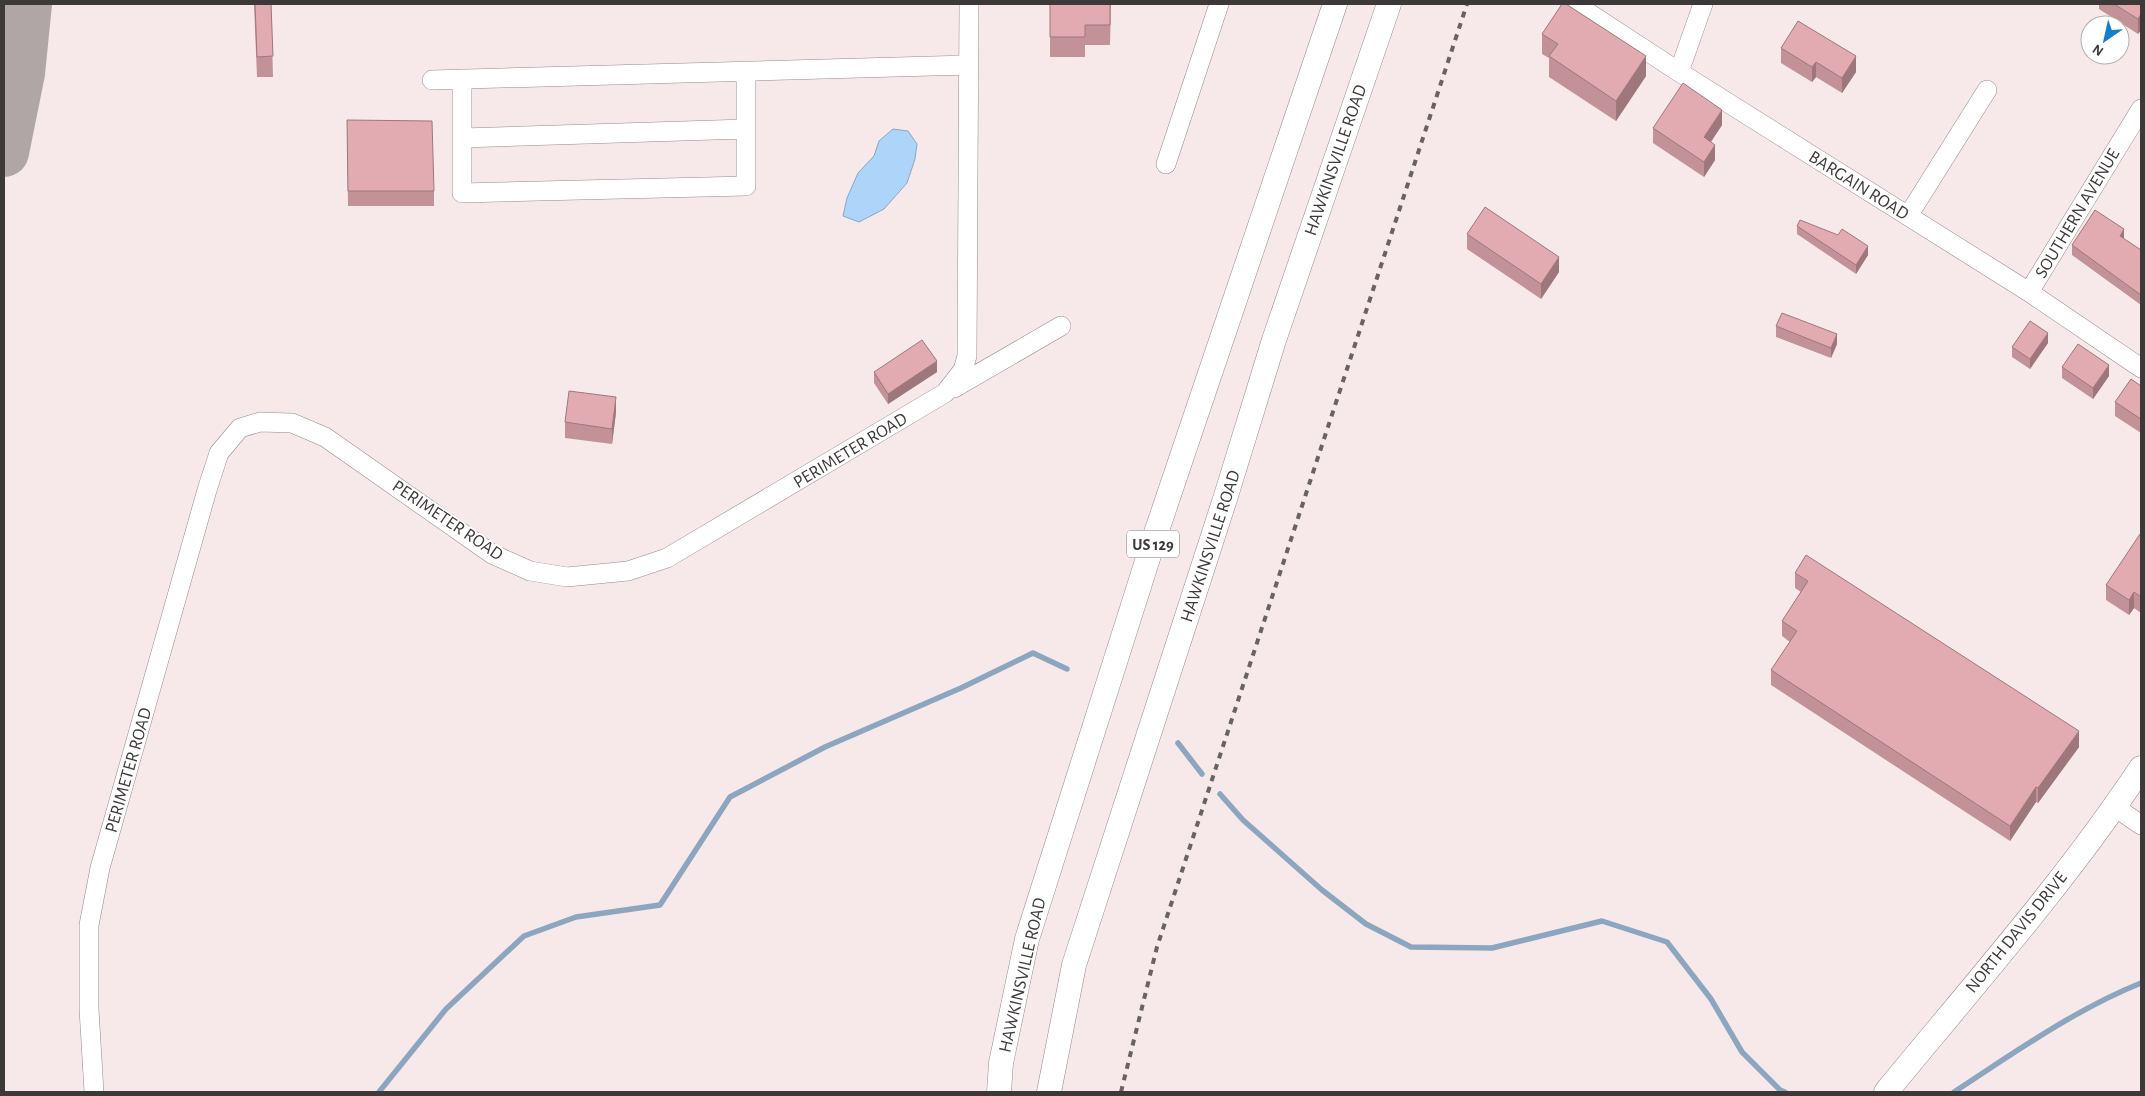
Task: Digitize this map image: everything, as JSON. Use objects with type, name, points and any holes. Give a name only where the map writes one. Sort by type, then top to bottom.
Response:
[{"type":"main road","name":"HAWKINSVILLE ROAD","points":[[999,1092],[1001,1063],[1027,939],[1154,542],[1335,4]]},
{"type":"main road","name":"HAWKINSVILLE ROAD","points":[[1049,1092],[1074,965],[1225,500],[1274,340],[1389,4]]},
{"type":"main road","name":"NORTH DAVIS DRIVE","points":[[1886,1092],[2029,918],[2115,807],[2141,768]]},
{"type":"street","name":"PERIMETER ROAD","points":[[94,1092],[89,1009],[89,925],[100,868],[207,490],[219,454],[240,428],[260,422],[292,423],[326,436],[492,554],[530,571],[567,577],[628,571],[667,558],[945,394],[963,370],[967,356],[969,4]]},
{"type":"street","points":[[1166,164],[1219,4]]},
{"type":"street","name":"BARGAIN ROAD","points":[[1575,4],[1679,72],[2139,362]]},
{"type":"street","points":[[1679,72],[1702,4]]},
{"type":"street","points":[[432,80],[968,65]]},
{"type":"street","points":[[462,79],[462,193],[746,186],[746,71]]},
{"type":"street","points":[[1908,216],[1987,90]]},
{"type":"street","name":"SOUTHERN AVENUE","points":[[2029,292],[2141,109]]},
{"type":"street","points":[[462,138],[746,129]]},
{"type":"street","points":[[945,394],[1061,326]]},
{"type":"street","points":[[2115,807],[2141,825]]},
{"type":"water","points":[[893,129],[908,131],[917,144],[915,159],[907,183],[884,209],[859,222],[843,216],[847,198],[858,173],[874,156],[879,141]]},
{"type":"building","points":[[255,4],[271,4],[273,56],[257,57]]},
{"type":"building","points":[[1050,4],[1110,4],[1110,25],[1085,25],[1085,37],[1050,37]]},
{"type":"building","points":[[1562,4],[1566,4],[1646,56],[1616,101],[1549,56],[1558,44],[1542,34]]},
{"type":"building","points":[[2114,4],[2141,4],[2141,14],[2138,19]]},
{"type":"building","points":[[1798,21],[1856,56],[1842,78],[1816,62],[1812,67],[1781,48]]},
{"type":"building","points":[[1683,83],[1722,110],[1704,137],[1715,145],[1704,162],[1653,128]]},
{"type":"building","points":[[347,120],[432,121],[434,191],[348,191]]},
{"type":"building","points":[[1485,207],[1559,257],[1541,284],[1467,234]]},
{"type":"building","points":[[2095,210],[2124,229],[2120,236],[2141,250],[2141,295],[2072,245]]},
{"type":"building","points":[[1800,220],[1838,235],[1842,229],[1868,246],[1856,265],[1797,226]]},
{"type":"building","points":[[1782,313],[1837,334],[1831,348],[1776,326]]},
{"type":"building","points":[[2030,321],[2048,333],[2030,359],[2012,347]]},
{"type":"building","points":[[922,340],[937,361],[888,394],[874,372]]},
{"type":"building","points":[[2078,344],[2109,365],[2093,388],[2062,367]]},
{"type":"building","points":[[2131,379],[2141,386],[2141,419],[2115,402]]},
{"type":"building","points":[[569,391],[616,397],[612,429],[565,422]]},
{"type":"building","points":[[2140,534],[2141,597],[2134,592],[2129,600],[2106,585]]},
{"type":"building","points":[[1806,555],[2079,731],[2038,788],[2036,787],[2010,826],[1771,670],[1797,631],[1782,621],[1808,581],[1795,573]]},
{"type":"waterway","points":[[379,1092],[446,1009],[524,936],[576,917],[660,905],[730,797],[825,747],[961,688],[1033,653],[1067,669]]},
{"type":"waterway","points":[[1178,743],[1202,774]]},
{"type":"waterway","points":[[1220,794],[1243,820],[1322,890],[1366,924],[1411,947],[1492,948],[1602,921],[1667,942],[1711,999],[1742,1052],[1780,1090],[1785,1092]]},
{"type":"waterway","points":[[1954,1092],[2068,1019],[2141,983]]},
{"type":"taxiway","points":[[4,152],[20,73],[27,4]]},
{"type":"railway","points":[[1121,1092],[1157,947],[1467,4]]}]
